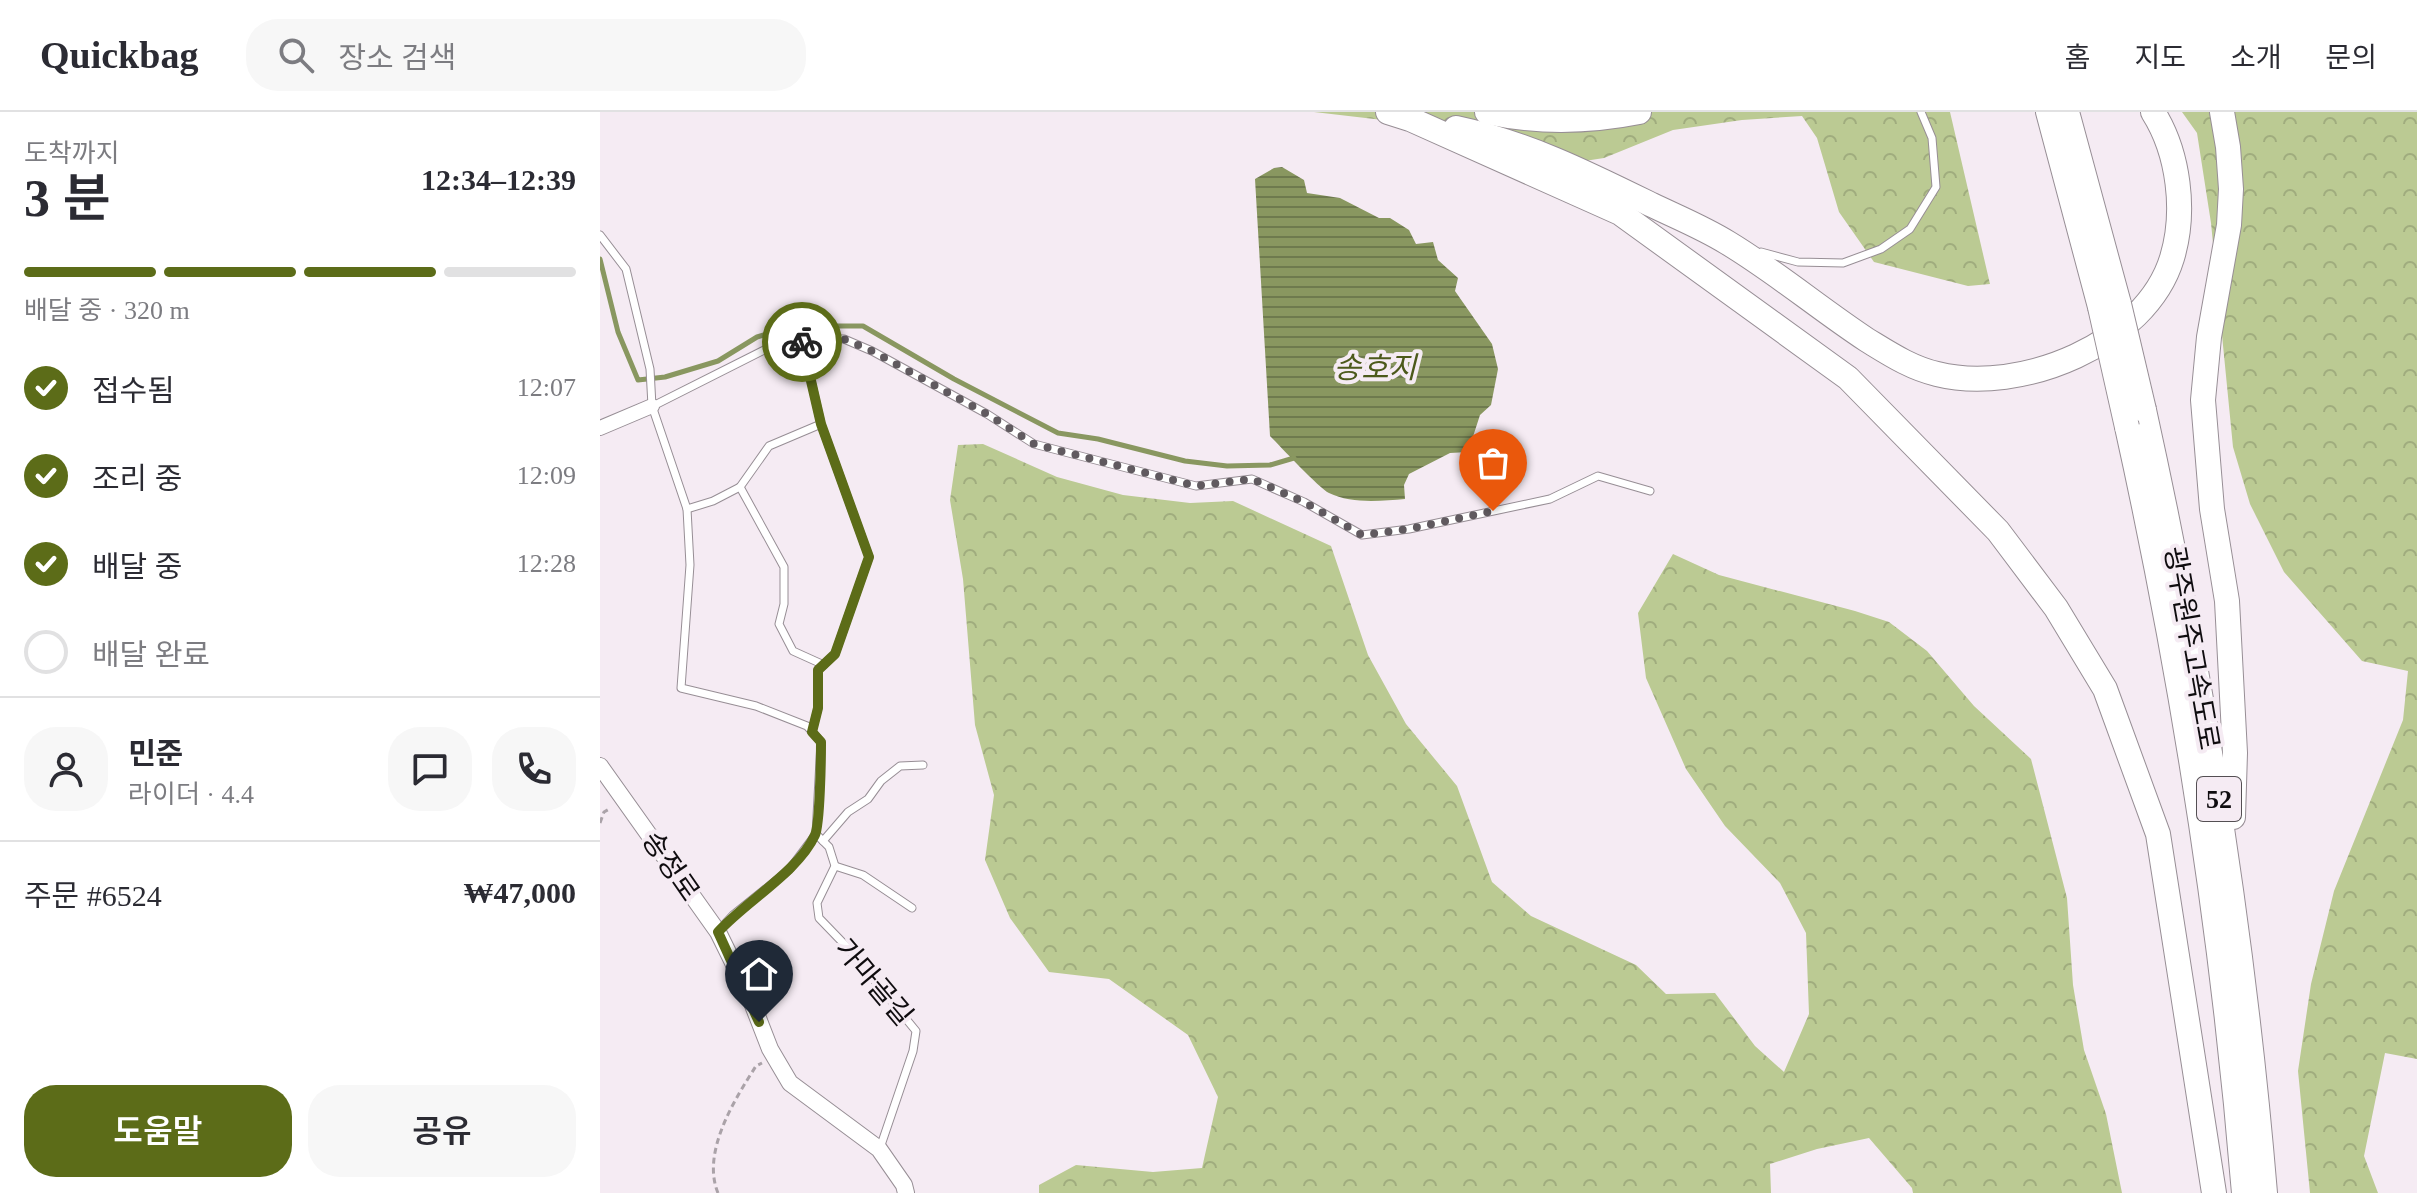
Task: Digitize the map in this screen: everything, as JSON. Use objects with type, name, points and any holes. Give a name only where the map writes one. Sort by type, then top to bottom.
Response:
[{"type":"highway","points":[[1487,112],[1513,118],[1574,121],[1639,112]]},
{"type":"highway","name":"광주원주고속도로","points":[[2048,112],[2109,305]]},
{"type":"highway","name":"광주원주고속도로","points":[[2067,112],[2135,419],[2194,652],[2231,884],[2265,1193]]},
{"type":"highway","points":[[1399,116],[1501,138],[1589,174],[1728,242],[1841,323],[1905,363],[1937,374],[1969,380],[2015,375],[2070,359],[2113,336],[2136,317],[2158,288],[2172,258],[2179,221],[2179,190],[2163,127],[2153,112]]},
{"type":"highway","points":[[2222,112],[2229,161],[2229,225],[2209,337],[2203,400],[2212,509],[2227,601],[2235,753],[2231,884]]},
{"type":"highway","points":[[1399,116],[1620,213],[1848,378],[2006,542],[2056,608],[2105,689],[2158,834],[2214,1193]]},
{"type":"highway","name":"광주원주고속도로","points":[[2135,419],[2216,923],[2244,1193]]},
{"type":"street","points":[[600,428],[652,398]]},
{"type":"street","name":"송정로","points":[[600,766],[718,932],[790,1083],[879,1149],[904,1185],[906,1193]]},
{"type":"lane","points":[[1728,242],[1798,262],[1843,263],[1881,249],[1910,229],[1936,187],[1932,138],[1921,112]]},
{"type":"lane","points":[[600,235],[626,269],[650,369],[652,398],[687,509],[690,565],[681,688],[756,706],[807,726],[821,742],[816,834],[789,870],[733,915],[718,932]]},
{"type":"lane","points":[[652,398],[776,344],[844,339],[987,414],[1034,444],[1196,486],[1252,479],[1304,502],[1362,535],[1409,529],[1550,499],[1598,476],[1650,491]]},
{"type":"lane","points":[[802,341],[821,424],[869,557],[835,654],[818,670],[818,708],[812,732]]},
{"type":"lane","points":[[687,509],[713,501],[740,487],[769,446],[821,424]]},
{"type":"lane","points":[[740,487],[784,567],[784,604],[779,624],[793,651],[824,665]]},
{"type":"lane","points":[[823,841],[848,812],[868,799],[881,781],[900,766],[923,765]]},
{"type":"lane","points":[[816,834],[829,847],[835,866],[863,875],[912,908]]},
{"type":"lane","name":"가마골길","points":[[835,866],[817,903],[819,918],[916,1031],[913,1051],[879,1149]]},
{"type":"path","points":[[718,1193],[714,1170],[721,1125],[756,1066],[774,1055]]},
{"type":"green space","points":[[1314,112],[1950,112],[1990,284],[1968,286],[1874,262],[1839,212],[1817,138],[1802,116],[1742,120],[1673,130],[1604,158],[1526,170],[1400,122]]},
{"type":"green space","points":[[2182,112],[2417,112],[2417,1059],[2385,1053],[2364,1156],[2378,1193],[2310,1193],[2298,1071],[2311,984],[2334,891],[2403,720],[2408,671],[2362,661],[2284,572],[2250,504],[2233,447],[2211,223],[2197,133]]},
{"type":"green space","points":[[983,444],[1057,477],[1123,495],[1190,503],[1233,501],[1331,546],[1368,655],[1406,724],[1457,786],[1492,882],[1531,916],[1636,965],[1666,994],[1715,993],[1755,1046],[1784,1072],[1809,1014],[1806,933],[1780,883],[1725,826],[1686,769],[1646,678],[1638,613],[1673,554],[1719,575],[1889,622],[1927,651],[1974,706],[2031,759],[2067,898],[2073,985],[2084,1050],[2106,1114],[2122,1193],[1913,1193],[1869,1138],[1817,1149],[1770,1164],[1771,1193],[1039,1193],[1039,1185],[1076,1165],[1153,1172],[1202,1168],[1218,1097],[1188,1035],[1109,979],[1049,972],[1010,918],[985,860],[994,795],[975,725],[963,579],[950,500],[958,445]]},
{"type":"water","name":"송호지","points":[[1282,167],[1304,180],[1307,193],[1340,198],[1379,218],[1390,218],[1409,230],[1416,244],[1433,242],[1438,260],[1458,278],[1455,291],[1492,344],[1498,369],[1491,405],[1480,415],[1468,452],[1450,453],[1409,474],[1404,485],[1405,499],[1356,500],[1329,493],[1270,436],[1255,179]]},
{"type":"waterway","points":[[600,259],[618,332],[638,380],[665,377],[718,361],[757,337],[795,326],[863,326],[954,379],[1058,433],[1098,439],[1185,461],[1227,466],[1270,465],[1294,458]]},
{"type":"way so far","points":[[802,342],[844,339],[872,351],[987,414],[1034,444],[1196,486],[1252,479],[1304,502],[1362,535],[1409,529],[1493,511]]},
{"type":"route","points":[[759,1022],[718,932],[733,915],[789,870],[816,834],[821,742],[812,732],[818,708],[818,670],[835,654],[869,557],[821,424],[802,342]]}]
